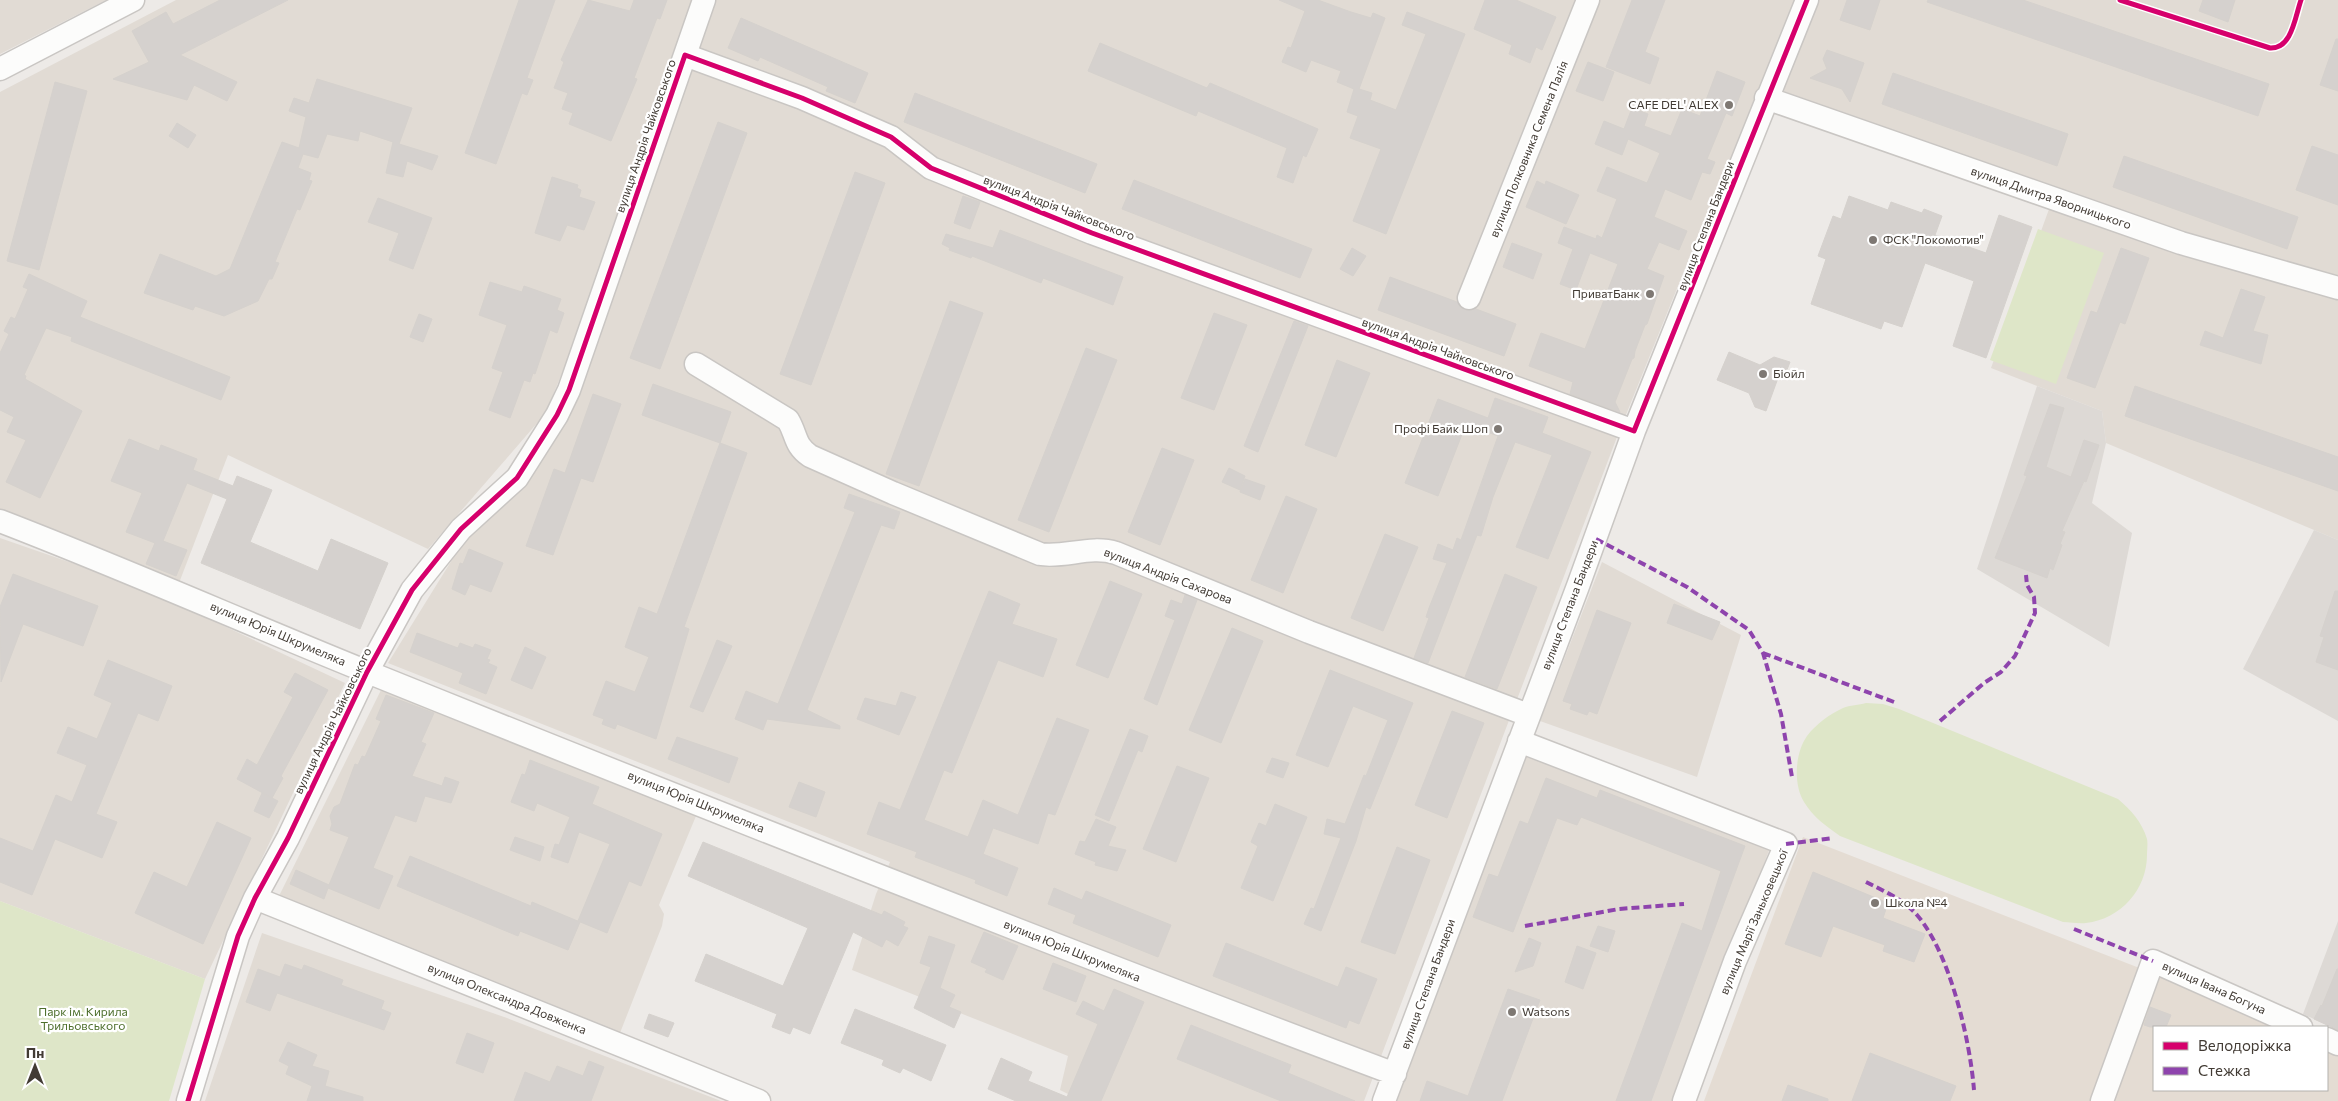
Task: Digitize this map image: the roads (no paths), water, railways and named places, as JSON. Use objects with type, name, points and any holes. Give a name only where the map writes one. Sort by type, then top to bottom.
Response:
[{"type":"street","points":[[0,69],[133,0]]},
{"type":"street","name":"вулиця Андрія Чайковського","points":[[188,1101],[238,936],[255,898],[288,838],[367,672],[412,590],[461,529],[517,478],[557,415],[569,390],[704,0]]},
{"type":"street","name":"вулиця Полковника Семена Палія","points":[[1469,298],[1588,0]]},
{"type":"street","name":"вулиця Степана Бандери","points":[[1384,1101],[1584,570],[1634,431],[1694,286],[1766,98],[1807,0]]},
{"type":"street","name":"вулиця Андрія Чайковського","points":[[685,55],[802,98],[864,125],[891,137],[931,168],[1074,225],[1634,431]]},
{"type":"street","name":"вулиця Дмитра Яворницького","points":[[1766,98],[2181,243],[2338,288]]},
{"type":"street","name":"вулиця Андрія Сахарова","points":[[696,364],[788,420],[793,427],[800,450],[893,493],[1040,554],[1058,554],[1093,549],[1116,553],[1309,632],[1528,715]]},
{"type":"street","name":"вулиця Юрія Шкрумеляка","points":[[0,521],[127,571],[367,672],[1177,992],[1394,1074]]},
{"type":"street","name":"вулиця Марії Заньковецької","points":[[1518,741],[1786,844],[1735,961],[1684,1101]]},
{"type":"street","name":"вулиця Олександра Довженка","points":[[255,898],[759,1101]]},
{"type":"street","name":"вулиця Івана Богуна","points":[[2102,1101],[2153,961],[2300,1026]]},
{"type":"place","name":"CAFE DEL' ALEX","points":[[1729,105]]},
{"type":"place","name":"ФСК \"Локомотив\"","points":[[1873,240]]},
{"type":"place","name":"ПриватБанк","points":[[1650,294]]},
{"type":"place","name":"Біойл","points":[[1763,374]]},
{"type":"place","name":"Профі Байк Шоп","points":[[1498,429]]},
{"type":"place","name":"Школа №4","points":[[1875,903]]},
{"type":"place","name":"Watsons","points":[[1512,1012]]},
{"type":"park label","name":"Парк ім. Кирила Трильовського","points":[[83,1019]]}]
